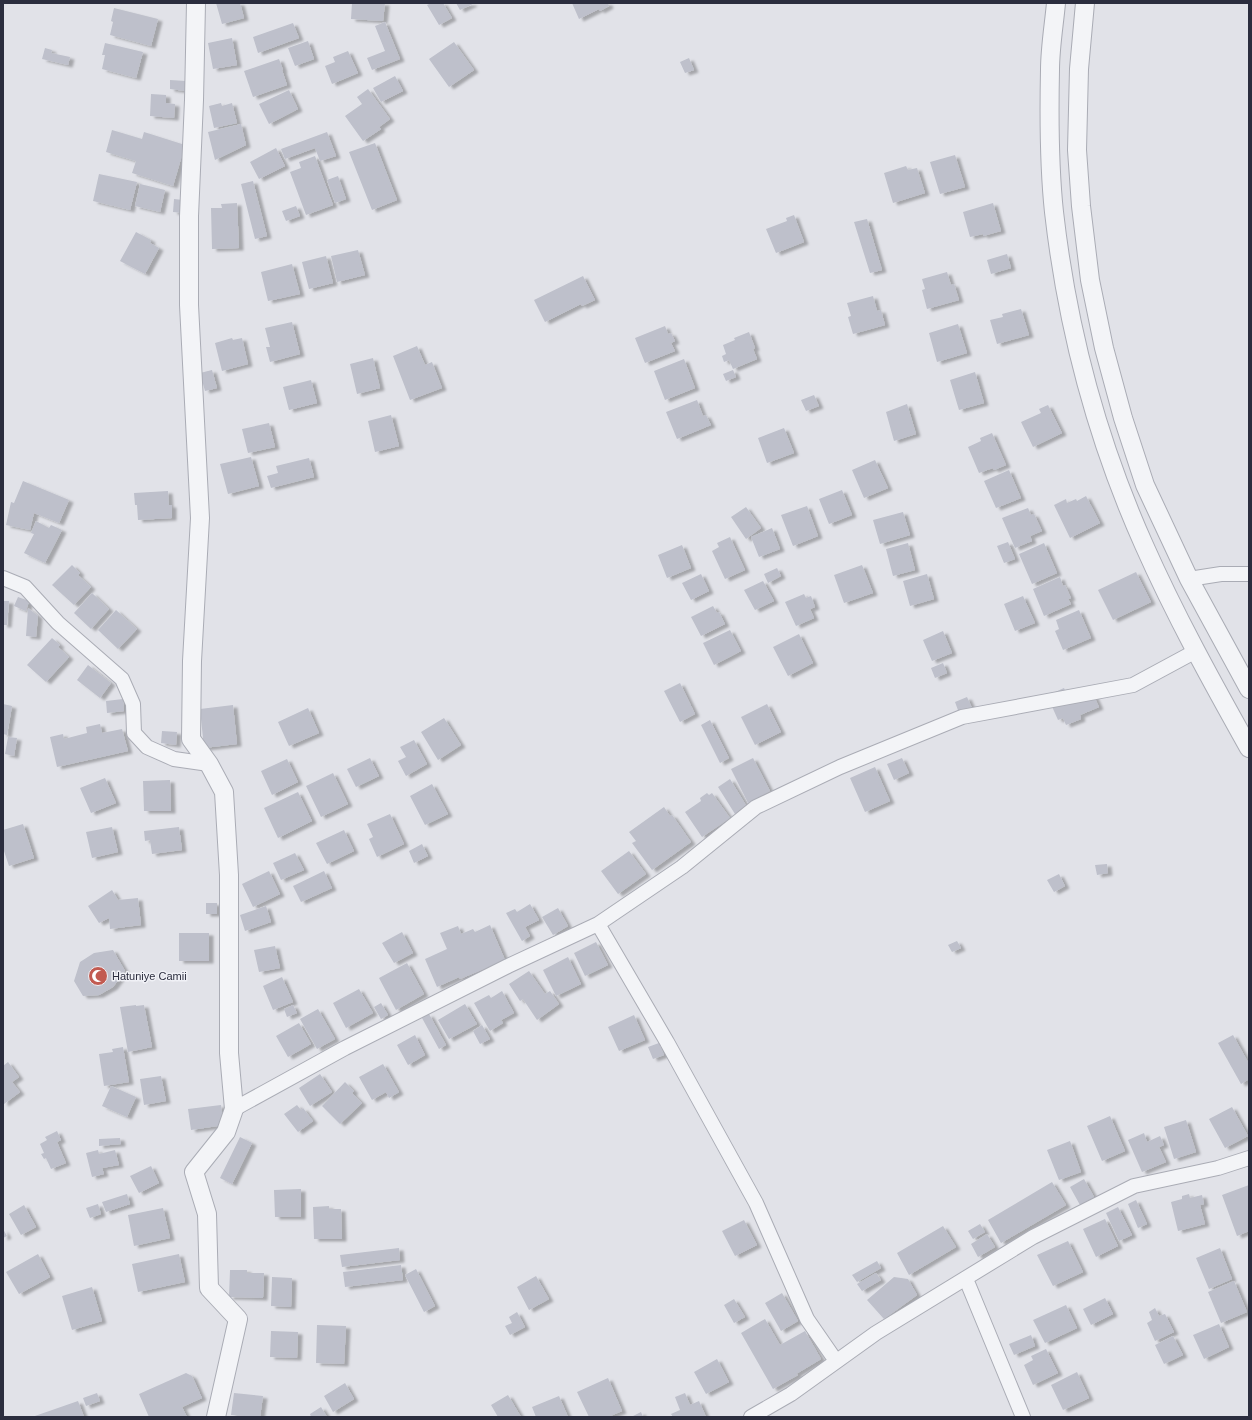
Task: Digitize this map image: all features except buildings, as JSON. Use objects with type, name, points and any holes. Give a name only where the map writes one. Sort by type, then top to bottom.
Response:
[{"type":"street","points":[[196,3],[189,216],[189,305],[200,518],[192,661],[190,739],[209,764],[224,792],[229,875],[229,1053],[234,1109],[226,1132],[194,1172],[207,1214],[209,1288],[238,1319],[216,1417]]},
{"type":"street","points":[[1056,3],[1050,68],[1051,160],[1054,204],[1065,288],[1079,353],[1099,425],[1120,488],[1144,545],[1196,651],[1249,748]]},
{"type":"street","points":[[1086,3],[1079,70],[1077,150],[1081,206],[1090,280],[1104,348],[1123,418],[1146,485],[1189,579],[1249,689]]},
{"type":"street","points":[[1189,579],[1221,574],[1249,574]]},
{"type":"street","points":[[3,578],[25,587],[58,623],[122,679],[133,704],[134,733],[146,747],[174,759],[209,764]]},
{"type":"street","points":[[234,1109],[344,1048],[508,966],[598,924],[682,866],[756,807],[840,767],[962,717],[1133,685],[1196,651]]},
{"type":"street","points":[[598,924],[667,1042],[756,1203],[807,1319],[836,1361]]},
{"type":"street","points":[[751,1417],[791,1394],[876,1333],[1034,1237],[1134,1186],[1218,1168],[1249,1158]]},
{"type":"street","points":[[966,1279],[1024,1417]]},
{"type":"place","name":"Hatuniye Camii","points":[[98,976]]}]
